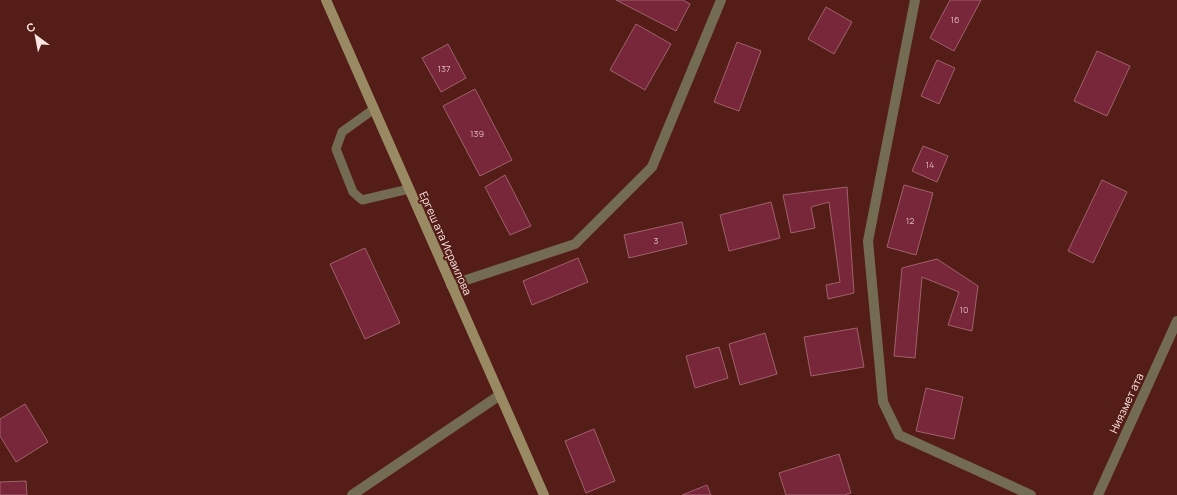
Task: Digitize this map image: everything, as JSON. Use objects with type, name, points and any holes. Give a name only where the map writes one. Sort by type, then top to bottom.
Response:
[{"type":"main road","name":"Ергеш ата Исраилова","points":[[326,0],[544,495]]},
{"type":"street","points":[[451,285],[575,244],[652,167],[721,0]]},
{"type":"street","points":[[915,0],[868,240],[883,402],[899,435],[1031,495]]},
{"type":"street","name":"Ниязмет ата","points":[[1098,495],[1177,321]]},
{"type":"street","points":[[352,495],[500,395]]},
{"type":"lane","points":[[374,109],[342,132],[336,149],[353,192],[362,200],[409,189]]},
{"type":"building","points":[[616,0],[683,0],[690,4],[676,31]]},
{"type":"building","points":[[950,0],[981,0],[954,51],[930,38]]},
{"type":"building","points":[[826,7],[852,22],[834,54],[808,39]]},
{"type":"building","points":[[636,24],[671,44],[645,90],[610,70]]},
{"type":"building","points":[[737,42],[761,51],[739,111],[714,102]]},
{"type":"building","points":[[448,44],[466,78],[441,92],[422,58]]},
{"type":"building","points":[[1097,51],[1130,66],[1107,116],[1074,101]]},
{"type":"building","points":[[937,60],[955,68],[939,104],[921,96]]},
{"type":"building","points":[[475,89],[512,160],[480,176],[443,106]]},
{"type":"building","points":[[923,146],[948,156],[937,182],[912,171]]},
{"type":"building","points":[[505,175],[531,226],[510,235],[485,187]]},
{"type":"building","points":[[1102,180],[1127,192],[1093,263],[1068,251]]},
{"type":"building","points":[[904,185],[933,193],[916,255],[887,247]]},
{"type":"building","points":[[847,187],[854,293],[828,299],[826,285],[840,282],[829,202],[811,207],[815,228],[791,233],[783,195]]},
{"type":"building","points":[[771,202],[780,238],[729,251],[720,215]]},
{"type":"building","points":[[682,222],[687,244],[629,258],[624,235]]},
{"type":"building","points":[[365,248],[400,323],[365,339],[330,264]]},
{"type":"building","points":[[578,258],[588,282],[532,305],[523,281]]},
{"type":"building","points":[[937,259],[978,286],[972,331],[948,325],[959,292],[922,277],[915,358],[894,356],[902,268]]},
{"type":"building","points":[[857,328],[864,367],[811,376],[804,337]]},
{"type":"building","points":[[765,333],[777,374],[740,385],[729,344]]},
{"type":"building","points":[[719,347],[728,378],[695,388],[686,356]]},
{"type":"building","points":[[926,388],[963,397],[954,439],[916,431]]},
{"type":"building","points":[[25,404],[48,442],[16,462],[0,436],[0,419]]},
{"type":"building","points":[[594,429],[615,481],[586,493],[565,441]]},
{"type":"building","points":[[839,454],[851,493],[844,495],[786,495],[779,473]]},
{"type":"building","points":[[26,481],[27,495],[0,495],[0,482]]},
{"type":"building","points":[[707,485],[711,495],[682,495]]}]
